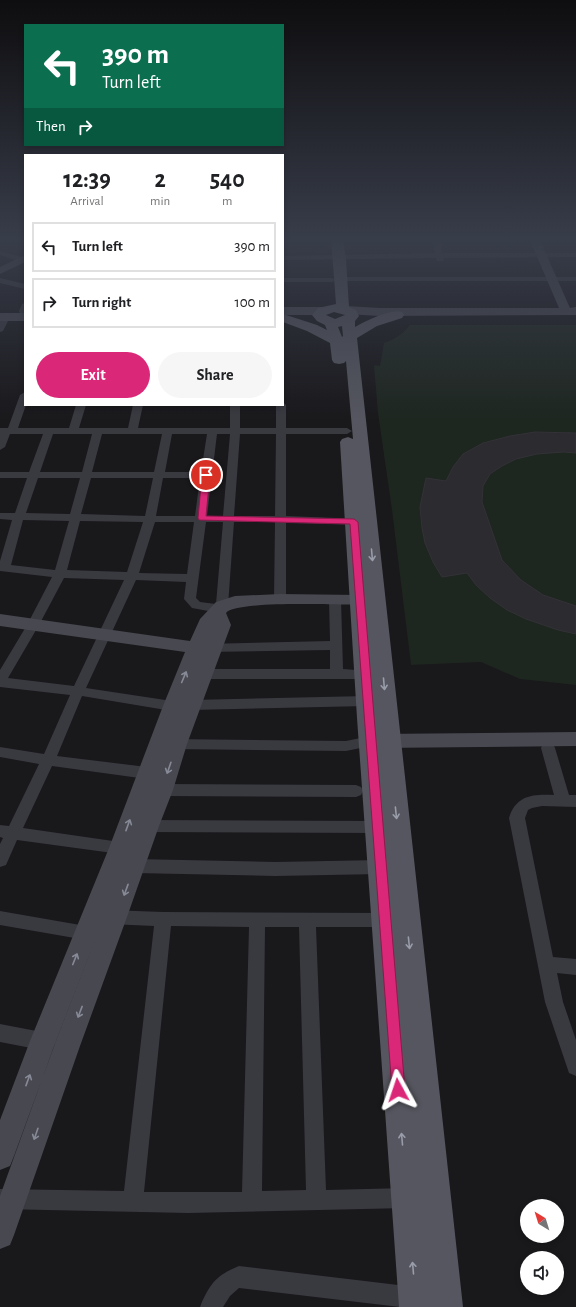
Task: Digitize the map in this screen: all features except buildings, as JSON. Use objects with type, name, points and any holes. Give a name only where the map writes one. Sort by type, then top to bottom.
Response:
[{"type":"main road","points":[[337,299],[347,431],[361,522],[380,746],[446,1307]]},
{"type":"main road","points":[[284,318],[312,328],[338,320],[372,323],[397,315]]},
{"type":"main road","points":[[338,320],[357,399],[361,522],[360,600],[367,702],[380,746],[378,827],[384,920],[415,1302]]},
{"type":"street","points":[[565,299],[573,312]]},
{"type":"street","points":[[0,329],[2,315],[24,311]]},
{"type":"street","points":[[284,311],[338,320],[380,312],[573,312]]},
{"type":"street","points":[[284,318],[338,320],[369,316],[397,315],[573,312]]},
{"type":"street","points":[[0,447],[6,431],[24,396]]},
{"type":"street","points":[[73,431],[81,406]]},
{"type":"street","points":[[132,432],[138,406]]},
{"type":"street","points":[[0,1235],[7,1200],[67,1046],[116,917],[148,826],[163,790],[168,744],[205,648],[222,625],[219,609],[235,431],[235,406]]},
{"type":"street","points":[[280,599],[281,406]]},
{"type":"street","points":[[6,431],[347,431]]},
{"type":"street","points":[[49,431],[2,567],[60,574],[192,578]]},
{"type":"street","points":[[98,431],[60,574],[33,625],[0,681],[182,706],[367,702]]},
{"type":"street","points":[[212,431],[202,518],[192,578],[190,599],[192,603],[219,609],[235,602],[280,599],[360,600]]},
{"type":"street","points":[[0,860],[6,831],[48,760],[78,691],[132,576],[150,519],[167,432]]},
{"type":"street","points":[[0,475],[206,475]]},
{"type":"street","points":[[0,516],[150,519],[280,519],[361,522]]},
{"type":"street","points":[[335,600],[337,674]]},
{"type":"street","points":[[0,620],[205,648],[337,645]]},
{"type":"street","points":[[182,706],[204,674],[205,648]]},
{"type":"street","points":[[204,674],[365,674]]},
{"type":"street","points":[[380,746],[576,739]]},
{"type":"street","points":[[168,744],[576,748]]},
{"type":"street","points":[[0,1156],[43,1041],[120,848],[147,773],[168,744]]},
{"type":"street","points":[[548,748],[569,801],[530,801],[518,810],[517,818],[554,1002],[576,1067]]},
{"type":"street","points":[[0,752],[147,773]]},
{"type":"street","points":[[163,790],[356,791]]},
{"type":"street","points":[[148,826],[378,827]]},
{"type":"street","points":[[6,831],[120,848]]},
{"type":"street","points":[[134,866],[275,869],[381,867]]},
{"type":"street","points":[[0,918],[89,925],[116,917],[163,919],[384,920]]},
{"type":"street","points":[[133,1201],[163,919]]},
{"type":"street","points":[[252,1201],[257,919]]},
{"type":"street","points":[[307,920],[316,1200]]},
{"type":"street","points":[[546,964],[576,967]]},
{"type":"street","points":[[0,1033],[67,1046]]},
{"type":"street","points":[[7,1200],[188,1203],[407,1198]]},
{"type":"street","points":[[211,1307],[225,1284],[239,1277],[415,1302]]},
{"type":"shaded area","points":[[410,325],[576,325],[576,685],[520,679],[481,662],[411,665],[392,510],[378,413],[374,365],[380,366],[384,343],[398,336]]},
{"type":"route","points":[[206,475],[202,518],[354,522],[367,710],[378,827],[398,1090]]}]
